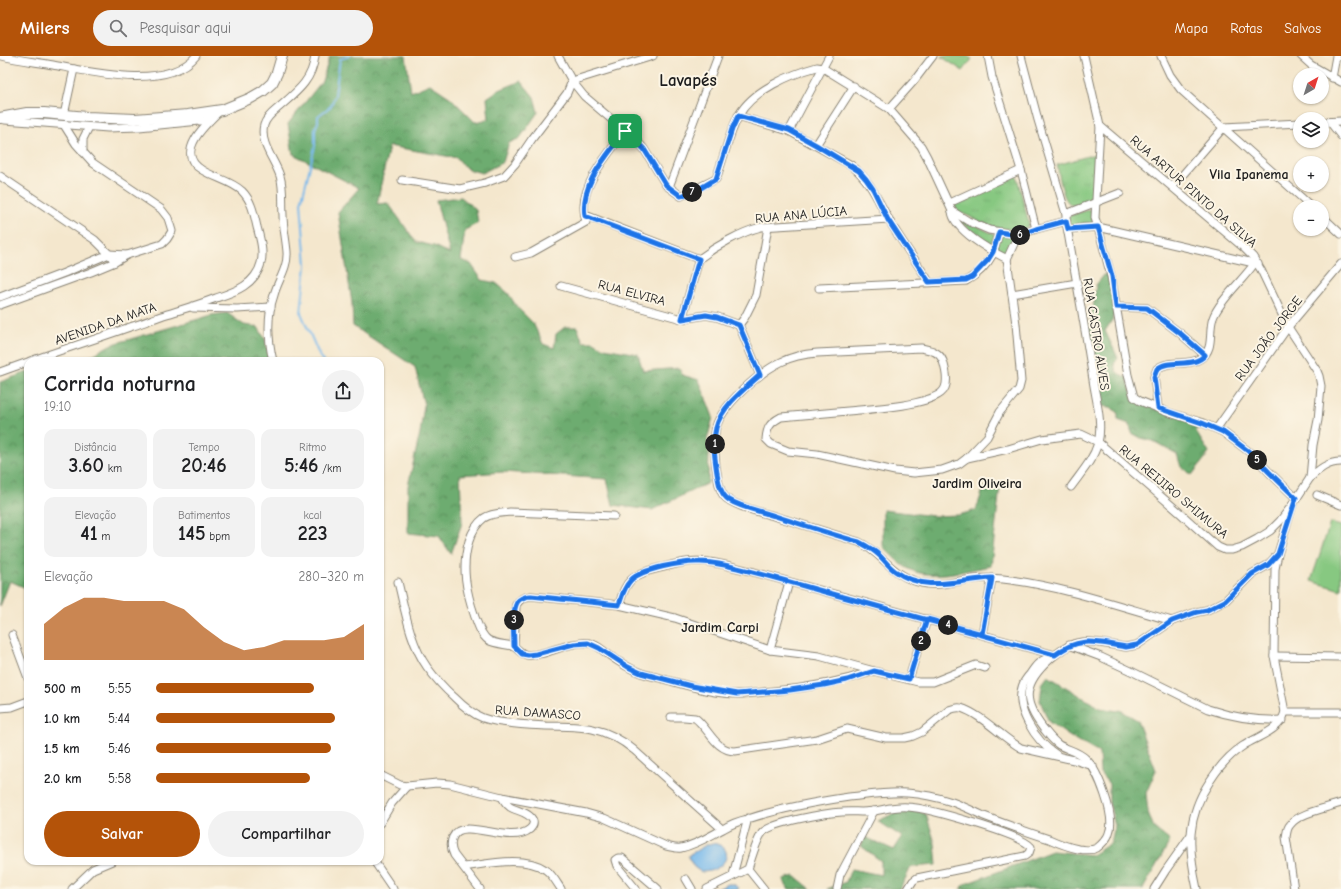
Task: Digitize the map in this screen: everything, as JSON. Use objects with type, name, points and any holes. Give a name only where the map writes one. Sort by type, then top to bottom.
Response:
[{"type":"main road","points":[[0,119],[27,113],[44,113],[64,120],[101,118],[135,119],[188,115],[222,110],[251,98],[263,91],[272,83],[277,73],[282,56]]},
{"type":"street","points":[[2,56],[122,76],[147,76],[169,72],[182,67],[196,56]]},
{"type":"street","points":[[272,357],[269,331],[271,307],[284,269],[287,253],[283,216],[282,185],[278,170],[264,139],[263,132],[268,117],[299,90],[311,74],[314,65],[314,56]]},
{"type":"street","points":[[558,56],[572,81],[584,96],[644,149],[666,185],[681,196],[699,189],[716,179],[732,129],[743,108],[777,81],[810,69],[823,68],[889,108],[921,146],[949,203],[956,222],[993,252],[1007,259]]},
{"type":"street","points":[[402,180],[460,189],[485,183],[504,176],[515,164],[566,93],[572,81],[653,56]]},
{"type":"street","points":[[669,188],[718,56]]},
{"type":"street","points":[[789,130],[829,56]]},
{"type":"street","points":[[889,108],[914,81],[933,56]]},
{"type":"street","points":[[988,56],[992,78],[1021,170],[1036,229]]},
{"type":"street","name":"RUA CASTRO ALVES","points":[[1021,56],[1066,218],[1078,284],[1099,422],[1098,442]]},
{"type":"street","points":[[1084,56],[1100,126],[1095,218],[1112,276],[1116,307],[1132,394],[1135,399],[1217,428],[1231,437],[1252,454],[1294,501]]},
{"type":"street","points":[[1161,56],[1170,75],[1182,90],[1304,200]]},
{"type":"street","points":[[1301,56],[1311,65],[1341,82]]},
{"type":"street","points":[[1332,78],[1336,56]]},
{"type":"street","points":[[0,305],[115,262],[127,255],[162,244],[172,231],[168,218],[161,209],[93,162],[70,136],[64,120],[74,69]]},
{"type":"street","points":[[816,145],[854,86]]},
{"type":"street","name":"AVENIDA DA MATA","points":[[41,357],[160,316],[189,308],[234,291],[253,279],[262,262],[262,251],[259,232],[252,207],[241,190],[232,184],[202,170],[196,166],[193,161],[191,150],[196,136],[210,120],[222,110]]},
{"type":"street","points":[[738,116],[789,130],[859,171],[873,189],[888,220],[929,282]]},
{"type":"street","points":[[64,120],[89,127],[108,128],[139,127],[210,120]]},
{"type":"street","points":[[1330,122],[1341,121]]},
{"type":"street","points":[[1330,122],[1341,136]]},
{"type":"street","points":[[1173,186],[1224,127],[1293,123]]},
{"type":"street","name":"RUA ARTUR PINTO DA SILVA","points":[[1100,126],[1134,156],[1173,186],[1243,247],[1256,264],[1288,327],[1319,376],[1321,386],[1310,478],[1294,501],[1275,569],[1274,656],[1284,716]]},
{"type":"street","points":[[83,152],[83,140],[89,127]]},
{"type":"street","points":[[515,257],[531,253],[586,222],[584,206],[585,198],[592,178],[625,131]]},
{"type":"street","points":[[949,203],[1021,170]]},
{"type":"street","points":[[0,176],[95,240],[115,262]]},
{"type":"street","points":[[952,211],[989,230],[1018,235],[1066,218],[1095,202],[1120,193]]},
{"type":"street","points":[[585,216],[699,259],[682,319],[706,315],[717,317],[739,325],[760,375]]},
{"type":"street","name":"RUA ANA LÚCIA","points":[[699,259],[709,251],[748,232],[768,226],[888,220]]},
{"type":"street","points":[[1329,223],[1341,234]]},
{"type":"street","points":[[739,325],[745,317],[756,295],[768,226]]},
{"type":"street","points":[[1068,229],[1098,227],[1256,264],[1215,313],[1210,326],[1210,344],[1205,355],[1193,361],[1165,365],[1157,369],[1154,377],[1158,408]]},
{"type":"street","points":[[819,288],[878,286],[966,280],[977,273],[993,252],[999,232]]},
{"type":"street","points":[[1018,235],[1007,259],[1016,324],[1021,381],[1019,389],[1000,412],[987,436],[968,458],[959,464],[942,470],[914,473],[895,471],[817,454],[788,451],[771,444],[766,439],[767,429],[773,421],[781,417],[890,407],[915,403],[936,396],[945,388],[946,371],[940,356],[931,350],[921,348],[804,354],[781,362],[760,375],[724,411],[719,418],[714,440],[715,458],[721,492],[729,500],[749,508],[859,542],[874,550],[902,576],[921,583],[939,584],[992,578],[1038,585],[1084,596],[1172,621]]},
{"type":"street","points":[[0,297],[109,254],[127,255]]},
{"type":"street","name":"RUA JOÃO JORGE","points":[[1217,428],[1288,327],[1341,264]]},
{"type":"street","points":[[1012,294],[1078,284]]},
{"type":"street","name":"RUA ELVIRA","points":[[561,286],[682,319]]},
{"type":"street","name":"AVENIDA DA MATA","points":[[189,308],[237,309],[271,307]]},
{"type":"street","points":[[1116,307],[1147,308],[1181,334],[1205,355]]},
{"type":"street","name":"AVENIDA DA MATA","points":[[0,372],[24,363]]},
{"type":"street","points":[[968,458],[1008,449],[1042,439],[1081,434],[1098,442],[1086,466],[1071,487]]},
{"type":"street","name":"RUA REIJIRO SHIMURA","points":[[1098,442],[1218,547],[1225,550],[1232,550],[1242,547],[1263,535],[1280,521],[1294,501]]},
{"type":"street","points":[[1310,478],[1327,464],[1341,462]]},
{"type":"street","points":[[1317,495],[1341,505]]},
{"type":"street","points":[[614,516],[510,512],[484,518],[476,525],[465,557],[464,568],[468,592],[479,628],[483,635],[491,642],[514,646],[522,654],[528,655],[574,644],[588,643],[641,673],[691,686],[737,694],[790,690],[824,685],[847,680],[874,671]]},
{"type":"street","points":[[384,777],[400,785],[407,786],[425,783],[450,784],[502,798],[586,812],[604,818],[666,846],[675,848],[689,846],[722,829],[748,818],[792,806],[877,793],[898,792],[923,794],[952,802],[1056,842],[1078,849],[1089,850],[1097,848],[1103,843],[1109,834],[1111,822],[1103,790],[1099,777],[1093,766],[1080,754],[1064,748],[1054,740],[1038,720],[1029,700],[1028,691],[1037,672],[1055,655],[1069,645],[1089,641],[1126,647],[1137,645],[1172,621],[1207,610],[1225,601],[1252,574],[1268,565],[1278,554]]},
{"type":"street","points":[[619,605],[626,586],[638,574],[687,562],[719,564],[927,619],[1055,655]]},
{"type":"street","points":[[982,634],[992,578]]},
{"type":"street","name":"RUA DAMASCO","points":[[398,582],[413,639],[427,667],[445,688],[470,711],[481,718],[494,722],[583,727],[613,735],[634,750],[722,829]]},
{"type":"street","points":[[770,650],[789,582]]},
{"type":"street","points":[[514,646],[516,605],[519,600],[525,596],[531,596],[619,605],[674,618],[770,650],[819,656],[926,683],[933,682],[971,667],[976,666],[985,668]]},
{"type":"street","points":[[909,679],[927,619]]},
{"type":"street","points":[[12,635],[24,667]]},
{"type":"street","points":[[1069,645],[1101,657],[1208,709],[1221,713],[1259,720],[1284,716],[1341,712]]},
{"type":"street","points":[[1055,655],[1040,661],[1034,668],[1024,682],[1021,695],[1023,709],[1029,726],[1048,749],[1062,758]]},
{"type":"street","points":[[1274,656],[1341,657]]},
{"type":"street","points":[[0,708],[12,707],[24,702]]},
{"type":"street","points":[[670,717],[695,718],[720,745],[730,751],[735,751],[817,739],[847,729],[886,738],[909,737],[922,732],[950,710],[962,708],[1021,748],[1093,766]]},
{"type":"street","points":[[1198,889],[1192,858],[1190,836],[1198,801],[1204,789],[1221,765],[1232,754],[1276,727],[1284,716]]},
{"type":"street","points":[[384,816],[392,803],[407,786]]},
{"type":"street","points":[[480,889],[451,849],[450,843],[455,833],[466,829],[516,834],[528,830],[533,825],[533,821],[528,815],[509,806],[502,798]]},
{"type":"street","points":[[1294,889],[1292,866],[1286,837],[1289,825],[1300,817],[1341,803]]},
{"type":"street","points":[[706,889],[748,869],[760,837],[763,832],[769,828],[813,816],[842,812],[874,811],[898,807],[927,810],[981,825],[1028,844],[1031,849],[1025,856],[923,876],[913,881],[908,889]]},
{"type":"street","points":[[837,889],[840,875],[874,811]]},
{"type":"street","points":[[733,875],[748,818]]},
{"type":"street","points":[[1154,889],[1190,836]]},
{"type":"street","points":[[636,889],[617,866],[615,860],[618,858],[622,858],[658,889]]},
{"type":"street","points":[[464,867],[505,862],[533,864],[547,871],[561,889]]},
{"type":"street","points":[[72,889],[93,869],[102,865]]},
{"type":"street","points":[[377,865],[393,889]]},
{"type":"street","points":[[748,869],[764,889]]},
{"type":"street","points":[[686,879],[692,889]]},
{"type":"green space","points":[[330,56],[406,56],[411,92],[430,84],[451,98],[475,122],[489,119],[487,98],[497,91],[521,81],[534,97],[538,112],[520,138],[509,143],[503,162],[482,173],[467,169],[457,158],[389,146],[377,204],[388,203],[416,242],[434,246],[450,254],[436,200],[461,197],[476,210],[478,223],[465,230],[461,260],[471,264],[482,280],[496,283],[508,293],[517,307],[533,323],[543,344],[554,348],[556,334],[565,327],[577,327],[583,342],[594,342],[604,348],[638,354],[643,371],[680,368],[682,375],[699,380],[713,417],[707,440],[709,454],[708,483],[652,510],[613,505],[607,479],[503,472],[460,475],[462,523],[451,554],[439,536],[408,533],[408,486],[420,433],[424,405],[415,367],[353,326],[352,303],[338,212],[359,188],[293,154],[288,124],[322,81]]},
{"type":"green space","points":[[942,56],[967,56],[972,59],[963,71]]},
{"type":"green space","points":[[1095,154],[1093,196],[1083,204],[1076,206],[1070,204],[1063,192],[1057,165]]},
{"type":"green space","points":[[1015,175],[1017,177],[1029,224],[1022,230],[998,228],[985,224],[956,210],[955,205],[958,202]]},
{"type":"green space","points":[[1092,210],[1092,218],[1094,223],[1070,226],[1068,216]]},
{"type":"green space","points":[[958,216],[995,235],[992,240],[993,247],[959,221]]},
{"type":"green space","points":[[1002,235],[1016,236],[1007,254],[996,248]]},
{"type":"green space","points":[[1108,274],[1116,314],[1105,331],[1118,358],[1114,364],[1116,371],[1123,377],[1127,377],[1132,395],[1198,424],[1196,432],[1209,453],[1192,475],[1181,467],[1177,454],[1153,441],[1141,438],[1132,433],[1129,424],[1118,420],[1118,414],[1111,407],[1102,406],[1089,326],[1092,316],[1096,285],[1104,275]]},
{"type":"green space","points":[[227,313],[244,325],[258,327],[265,339],[269,357],[89,357],[110,345],[212,315]]},
{"type":"green space","points":[[24,373],[24,587],[10,581],[0,606],[0,382]]},
{"type":"green space","points":[[984,487],[1000,487],[991,566],[949,574],[928,574],[909,569],[895,559],[883,547],[883,510],[934,516],[959,515],[976,510]]},
{"type":"green space","points":[[1330,523],[1341,526],[1341,590],[1311,581]]},
{"type":"green space","points":[[1048,676],[1100,708],[1117,711],[1120,710],[1139,721],[1138,723],[1156,770],[1146,793],[1148,812],[1154,828],[1170,841],[1143,889],[960,889],[965,884],[1052,851],[1092,855],[1111,843],[1115,825],[1109,803],[1109,784],[1100,773],[1099,753],[1069,736],[1049,722],[1040,701],[1042,684]]},
{"type":"green space","points":[[913,809],[926,814],[935,843],[937,865],[911,867],[900,889],[827,889],[846,882],[851,869],[881,875],[881,861],[861,846],[865,837],[894,850],[902,837],[878,821],[901,810]]},
{"type":"green space","points":[[795,876],[811,889],[788,889],[783,879]]},
{"type":"water","points":[[712,843],[720,845],[724,849],[726,859],[717,868],[710,871],[701,872],[694,867],[688,857],[690,854]]},
{"type":"water","points":[[727,884],[734,884],[739,889],[718,889]]},
{"type":"waterway","points":[[320,357],[301,313],[306,265],[301,203],[315,146],[315,129],[318,122],[318,116],[331,106],[335,95],[340,59],[350,56]]},
{"type":"district","name":"Lavapés","points":[[688,80]]},
{"type":"district","name":"Vila Ipanema","points":[[1249,174]]},
{"type":"district","name":"Jardim Oliveira","points":[[977,483]]},
{"type":"district","name":"Jardim Carpi","points":[[720,627]]},
{"type":"route","points":[[625,131],[592,178],[585,198],[585,216],[699,259],[682,319],[706,315],[717,317],[739,325],[760,375],[731,402],[719,418],[714,440],[715,458],[721,492],[724,496],[736,504],[859,542],[874,550],[895,571],[911,580],[933,585],[973,579],[992,578],[982,634],[927,619],[909,679],[874,671],[847,680],[824,685],[790,690],[737,694],[691,686],[641,673],[618,662],[599,648],[588,643],[574,644],[536,654],[522,654],[514,646],[514,623],[516,605],[519,600],[525,596],[584,600],[619,605],[626,586],[638,574],[687,562],[712,562],[754,572],[927,619],[1055,655],[1069,645],[1080,642],[1089,641],[1126,647],[1137,645],[1172,621],[1207,610],[1225,601],[1252,574],[1268,565],[1278,554],[1296,498],[1252,454],[1231,437],[1217,428],[1158,408],[1154,377],[1157,369],[1160,366],[1193,361],[1205,355],[1181,334],[1147,308],[1116,307],[1112,276],[1098,227],[1068,229],[1066,221],[1018,235],[999,232],[993,252],[988,260],[972,277],[966,280],[950,282],[929,282],[888,220],[873,189],[859,171],[789,130],[738,116],[732,129],[716,179],[699,189],[681,196],[666,185],[644,149],[625,131]]}]
